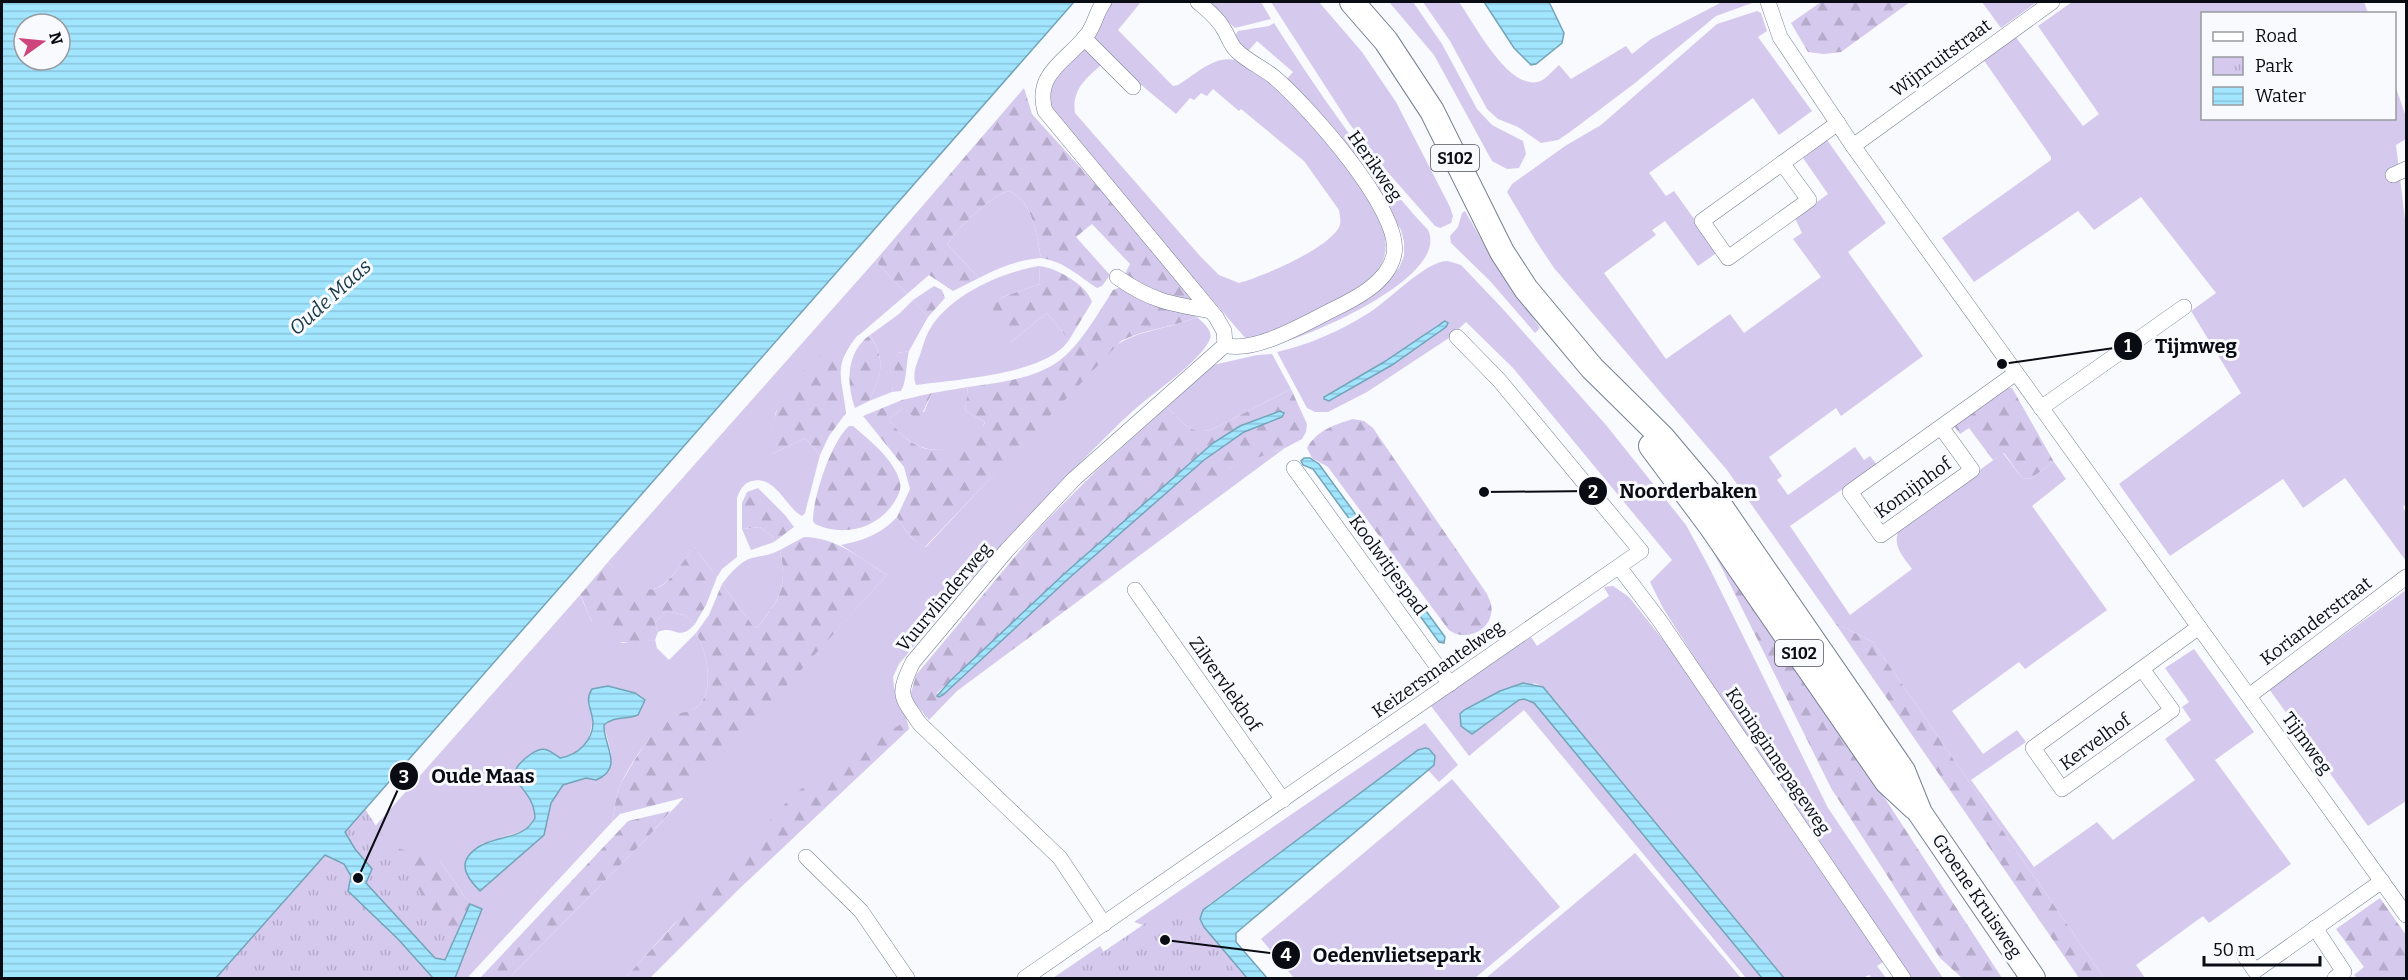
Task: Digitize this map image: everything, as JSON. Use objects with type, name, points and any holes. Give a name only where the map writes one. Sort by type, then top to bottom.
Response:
[{"type":"main road","name":"Groene Kruisweg","points":[[1352,2],[1404,67],[1431,111],[1474,200],[1514,272],[1546,316],[1592,368],[1662,437],[1721,507],[1903,771],[1920,813],[2033,978]]},
{"type":"street","points":[[1104,2],[1092,28],[1050,72],[1041,98],[1046,111],[1211,311],[1224,331],[1225,345]]},
{"type":"street","name":"Herikweg","points":[[1198,2],[1215,17],[1236,51],[1256,63],[1293,94],[1337,144],[1385,213],[1395,239],[1395,253],[1391,265],[1379,280],[1363,292],[1304,324],[1257,343],[1239,348],[1225,345]]},
{"type":"street","name":"Tijmweg","points":[[1768,2],[1780,37],[1852,146],[2406,915]]},
{"type":"street","name":"Wijnruitstraat","points":[[1852,146],[2052,2]]},
{"type":"street","points":[[1084,38],[1133,87]]},
{"type":"street","points":[[1782,163],[1809,200],[1728,258],[1701,221],[1782,163],[1838,123]]},
{"type":"street","points":[[1117,277],[1138,292],[1161,302],[1211,311]]},
{"type":"street","points":[[2041,408],[2184,307]]},
{"type":"street","name":"Keizersmantelweg","points":[[1025,978],[1641,552],[1499,380],[1457,337]]},
{"type":"street","name":"Vuurvlinderweg","points":[[1104,924],[1060,858],[920,724],[903,700],[903,683],[913,662],[1008,550],[1074,478],[1225,345]]},
{"type":"street","name":"Komijnhof","points":[[1941,427],[1972,470],[1881,535],[1850,492],[2016,373]]},
{"type":"street","name":"Koolwitjespad","points":[[1294,468],[1450,684]]},
{"type":"street","name":"Koninginnepageweg","points":[[1619,567],[1660,621],[1903,978]]},
{"type":"street","name":"Korianderstraat","points":[[2249,696],[2406,577]]},
{"type":"street","name":"Zilvervlekhof","points":[[1135,590],[1283,800]]},
{"type":"street","name":"Kervelhof","points":[[2142,669],[2172,710],[2062,789],[2033,748],[2199,627]]},
{"type":"street","points":[[807,857],[861,911],[907,978]]},
{"type":"street","points":[[2244,955],[2255,971],[2382,881]]},
{"type":"street","points":[[2315,928],[2344,972],[2335,978]]},
{"type":"green space","points":[[1110,2],[1141,2],[1118,30],[1173,86],[1212,63],[1227,59],[1235,60],[1251,67],[1268,79],[1301,111],[1332,148],[1378,213],[1385,238],[1382,264],[1369,280],[1338,301],[1247,340],[1048,111],[1045,91]],"holes":[[[1109,58],[1176,114],[1190,98],[1194,100],[1201,93],[1207,96],[1213,89],[1304,161],[1339,210],[1338,229],[1320,246],[1307,254],[1263,275],[1239,283],[1219,275],[1075,113],[1076,95],[1089,76]]]},
{"type":"green space","points":[[1206,2],[1261,2],[1271,19],[1235,28]]},
{"type":"green space","points":[[1271,2],[1319,2],[1362,52],[1396,102],[1450,207],[1453,216],[1451,223],[1440,228],[1435,226],[1377,160],[1349,123]]},
{"type":"green space","points":[[1389,2],[1413,2],[1442,44],[1477,109],[1492,125],[1523,141],[1526,154],[1519,168],[1507,169],[1492,161],[1434,55]]},
{"type":"green space","points":[[1423,2],[1459,2],[1503,65],[1514,75],[1526,81],[1537,82],[1546,78],[1559,65],[1571,79],[1626,46],[1632,54],[1651,39],[1722,2],[1755,2],[1716,16],[1635,83],[1570,132],[1558,140],[1541,143],[1518,127],[1498,119],[1487,109],[1450,41]]},
{"type":"green space","points":[[1821,2],[1910,2],[1841,52],[1824,54],[1808,52],[1791,23]]},
{"type":"green space","points":[[1982,2],[2037,2],[2001,28]]},
{"type":"green space","points":[[2072,2],[2364,2],[2368,12],[2201,12],[2201,120],[2396,120],[2396,88],[2406,117],[2406,139],[2396,145],[2406,228],[2406,504],[2403,507],[2406,513],[2406,561],[2345,478],[2303,508],[2283,479],[2170,556],[2119,484],[2241,393],[2191,311],[2216,293],[2141,197],[2094,230],[2078,211],[1974,282],[1942,238],[2051,160],[1983,59],[2015,36],[2083,126],[2099,114],[2038,26]]},
{"type":"green space","points":[[1757,11],[1761,13],[1767,31],[1758,37],[1812,111],[1779,135],[1753,98],[1649,173],[1666,196],[1674,191],[1718,252],[1698,266],[1665,221],[1652,230],[1656,235],[1604,273],[1666,359],[1730,314],[1744,333],[1821,277],[1793,239],[1802,233],[1795,218],[1828,194],[1803,158],[1827,140],[1886,223],[1848,252],[1923,356],[1841,416],[1836,408],[1769,457],[1782,476],[1777,480],[1788,495],[1855,447],[1864,460],[1870,456],[1877,465],[1790,526],[1850,615],[1912,569],[1897,545],[1899,529],[2003,453],[2022,478],[2030,479],[2054,462],[2066,479],[2032,506],[2107,610],[2025,669],[2019,662],[1952,711],[1983,754],[2017,730],[2026,742],[1971,780],[2034,867],[2097,822],[2113,840],[2195,780],[2165,739],[2191,720],[2182,707],[2189,702],[2165,668],[2194,649],[2254,732],[2215,760],[2291,864],[2209,923],[2203,916],[2136,965],[2145,978],[2104,978],[1873,642],[1835,623],[1727,470],[1554,268],[1507,192],[1512,184],[1565,146],[1601,125],[1717,24]]},
{"type":"green space","points":[[1274,23],[1346,130],[1428,230],[1429,248],[1418,267],[1397,286],[1371,303],[1313,332],[1270,346],[1390,278],[1399,268],[1404,256],[1401,230],[1376,192],[1285,81],[1293,72],[1257,41],[1244,52],[1234,37],[1238,31],[1269,26]]},
{"type":"green space","points":[[1024,88],[1032,114],[1163,259],[1194,300],[1166,297],[1140,285],[1125,274],[1130,264],[1092,224],[1076,237],[1110,275],[1102,286],[1097,288],[1064,266],[1041,258],[1029,211],[1017,196],[1009,191],[985,205],[947,244],[979,278],[953,291],[929,275],[907,294],[875,261]]},
{"type":"green space","points":[[1009,191],[1024,203],[1029,211],[1041,258],[1009,265],[979,278],[947,244],[985,205]]},
{"type":"green space","points":[[1465,211],[1498,269],[1540,328],[1535,333],[1490,281],[1451,243],[1450,236],[1458,227],[1462,213]]},
{"type":"green space","points":[[875,261],[907,294],[859,335],[838,344],[776,411],[772,432],[772,454],[805,438],[820,455],[805,513],[802,516],[796,512],[768,483],[760,480],[746,483],[737,498],[737,557],[722,569],[717,577],[695,548],[667,581],[658,587],[650,590],[642,589],[626,579],[608,562]]},
{"type":"green space","points":[[1448,261],[1461,265],[1502,308],[1606,425],[1686,525],[1828,808],[1943,978],[1912,978],[1761,762],[1663,608],[1650,582],[1672,560],[1513,368],[1466,322],[1449,338],[1367,392],[1328,412],[1315,412],[1307,408],[1277,352],[1335,332],[1357,320],[1376,308],[1418,274],[1439,262]],"holes":[[[1441,322],[1402,358],[1329,401],[1324,396],[1401,352]]]},
{"type":"green space","points":[[1039,266],[1040,284],[1000,298],[1011,342],[1047,313],[1069,340],[1057,352],[1021,368],[916,385],[915,370],[927,335],[950,306],[978,287],[1009,274]]},
{"type":"green space","points":[[1039,266],[1070,278],[1084,289],[1092,302],[1069,340],[1047,313],[1011,342],[990,304],[1000,298],[1040,284]]},
{"type":"green space","points":[[934,286],[942,290],[945,298],[928,317],[913,300]]},
{"type":"green space","points":[[1121,287],[1197,317],[1121,341],[925,547],[912,538],[897,517],[910,489],[904,467],[863,416],[902,400],[932,393],[919,420],[902,409],[890,418],[890,421],[901,434],[924,448],[936,450],[960,443],[972,436],[985,422],[965,411],[968,387],[1022,377],[1041,371],[1057,362],[1083,336],[1113,290]]},
{"type":"green space","points":[[913,300],[928,317],[909,351],[898,353],[892,392],[869,401],[877,383],[880,368],[878,352],[870,335],[899,314]]},
{"type":"green space","points":[[1197,317],[1207,327],[1211,336],[1205,348],[1176,376],[1127,416],[1058,485],[988,560],[899,664],[893,677],[894,687],[907,720],[887,735],[674,924],[625,978],[509,978],[647,838],[887,575],[841,545],[872,535],[885,528],[897,517],[912,538],[926,547],[1111,349],[1131,337]]},
{"type":"green space","points":[[858,335],[842,364],[841,380],[846,413],[829,436],[820,455],[805,438],[772,454],[772,428],[781,401],[788,389],[821,355],[846,339]]},
{"type":"green space","points":[[870,335],[880,361],[879,375],[869,401],[855,408],[850,388],[850,368],[856,350]]},
{"type":"green space","points":[[909,351],[903,387],[901,391],[892,392],[896,356],[898,353]]},
{"type":"green space","points":[[1272,354],[1291,389],[1211,430],[1191,429],[1167,407],[1213,365]]},
{"type":"green space","points":[[968,387],[965,411],[985,422],[974,436],[954,447],[943,450],[923,448],[906,438],[890,421],[890,418],[902,409],[924,412],[932,393]]},
{"type":"green space","points":[[2005,388],[2012,388],[2054,462],[2030,479],[2022,478],[2004,453],[1993,460],[1969,428],[1960,434],[1954,426]]},
{"type":"green space","points":[[1291,389],[1307,424],[1302,439],[1285,448],[1231,467],[1221,474],[1205,490],[1174,530],[957,691],[929,720],[913,701],[911,693],[916,675],[1038,529],[1098,469],[1167,407],[1191,429],[1211,430]],"holes":[[[1283,411],[1282,417],[1244,432],[1204,460],[1068,579],[940,697],[937,693],[1064,574],[1213,443],[1240,426]]]},
{"type":"green space","points":[[1353,419],[1364,421],[1373,428],[1487,594],[1492,611],[1489,621],[1480,631],[1460,635],[1448,629],[1328,467],[1312,458],[1307,448],[1321,432]]},
{"type":"green space","points":[[849,426],[853,426],[887,458],[897,474],[900,488],[898,497],[878,520],[858,528],[837,530],[815,524],[814,511],[824,470],[836,444]]},
{"type":"green space","points":[[1285,448],[1174,530],[1206,487],[1222,473],[1231,467]]},
{"type":"green space","points":[[758,488],[794,527],[774,542],[772,536],[760,527],[742,529],[742,503],[747,492]]},
{"type":"green space","points":[[760,527],[772,536],[774,542],[751,550],[742,529]]},
{"type":"green space","points":[[804,537],[816,538],[837,545],[887,575],[686,797],[620,814],[612,822],[620,786],[654,732],[663,720],[694,709],[706,694],[708,673],[704,651],[696,633],[709,615],[722,584],[753,626],[757,628],[780,592],[783,574],[780,550]]},
{"type":"green space","points":[[1708,543],[1839,728],[2002,978],[1962,978],[1940,958],[1831,788]]},
{"type":"green space","points":[[693,548],[717,577],[706,605],[695,624],[684,615],[666,611],[655,623],[658,632],[655,640],[628,643],[606,636],[592,621],[580,595],[608,562],[636,585],[646,589],[655,589],[672,576]]},
{"type":"green space","points":[[780,550],[783,574],[780,592],[757,628],[753,626],[722,584],[743,562]]},
{"type":"green space","points":[[1613,586],[1629,597],[1683,665],[1883,962],[1877,966],[1886,978],[1872,978],[1869,975],[1863,978],[1784,978],[1543,687],[1534,683],[1480,729],[1519,700],[1528,700],[1540,707],[1762,978],[1746,978],[1524,710],[1469,756],[1431,706],[1531,637],[1537,646],[1609,596],[1604,587]]},
{"type":"green space","points":[[2406,590],[2406,801],[2368,826],[2269,689]]},
{"type":"green space","points":[[580,595],[591,620],[622,643],[655,640],[657,648],[669,660],[696,633],[704,651],[708,673],[706,694],[701,703],[694,709],[672,716],[660,724],[623,779],[617,794],[612,822],[469,976],[471,978],[455,978],[482,909],[470,904],[440,861],[366,882],[355,849]],"holes":[[[608,686],[629,718],[611,719],[604,725],[611,753],[596,780],[586,778],[563,785],[551,803],[544,835],[480,891],[467,876],[481,844],[525,830],[535,817],[529,797],[515,777],[515,770],[520,763],[539,750],[549,751],[560,758],[572,756],[584,747],[593,719],[588,703],[592,689]]]},
{"type":"green space","points":[[666,611],[684,615],[695,624],[681,633],[669,630],[658,632],[655,623]]},
{"type":"green space","points":[[1835,623],[1873,642],[2104,978],[2079,978]]},
{"type":"green space","points":[[907,720],[909,729],[737,891],[650,978],[625,978],[795,793]]},
{"type":"green space","points":[[1425,723],[1458,765],[1439,782],[1428,770],[1434,765],[1429,749],[1422,748],[1208,905],[1200,919],[1247,978],[1233,978],[1192,941],[1134,922]]},
{"type":"green space","points":[[1452,779],[1560,907],[1475,978],[1294,978],[1261,939]]},
{"type":"green space","points":[[365,809],[457,948],[446,978],[216,978]]},
{"type":"green space","points":[[671,811],[509,978],[480,978],[628,821]]},
{"type":"green space","points":[[394,847],[440,861],[470,904],[445,960],[366,882]]},
{"type":"green space","points":[[1635,853],[1741,978],[1486,978]]},
{"type":"green space","points":[[2380,898],[2406,935],[2406,978],[2357,978],[2354,975],[2364,967],[2336,929]]},
{"type":"green space","points":[[1178,901],[1241,978],[1065,978]]},
{"type":"green space","points":[[1100,946],[1115,978],[1053,978]]},
{"type":"water","points":[[2,2],[1074,2],[345,832],[355,849],[372,869],[366,883],[435,958],[445,960],[470,904],[482,909],[455,978],[433,978],[398,939],[348,891],[351,876],[344,864],[325,855],[216,978],[2,978]]},
{"type":"water","points":[[1484,2],[1549,2],[1564,33],[1562,43],[1536,64],[1531,65],[1514,48]]},
{"type":"water","points":[[1445,321],[1448,323],[1446,327],[1392,365],[1329,401],[1324,399],[1324,397],[1384,362]]},
{"type":"water","points":[[1280,411],[1284,413],[1282,417],[1244,432],[1204,460],[1068,579],[943,695],[937,696],[950,681],[1064,574],[1213,443],[1240,426]]},
{"type":"water","points":[[1304,458],[1310,458],[1319,464],[1445,637],[1444,643],[1439,642],[1313,469],[1303,465],[1301,461]]},
{"type":"water","points":[[1523,683],[1543,687],[1784,978],[1762,978],[1534,703],[1524,699],[1519,700],[1472,734],[1461,726],[1460,714],[1464,710],[1500,691]]},
{"type":"water","points":[[608,686],[635,693],[645,700],[638,715],[612,720],[604,725],[611,756],[609,769],[605,775],[596,780],[586,778],[563,785],[551,803],[544,835],[480,891],[465,869],[470,854],[491,841],[519,833],[527,828],[535,818],[533,806],[515,777],[515,770],[520,763],[539,750],[549,751],[560,758],[573,754],[583,746],[590,735],[593,722],[589,701],[590,693],[592,689]]},
{"type":"water","points":[[1425,748],[1435,756],[1434,765],[1236,933],[1236,942],[1267,978],[1247,978],[1204,927],[1200,919],[1203,910],[1418,750]]},
{"type":"place","name":"Tijmweg","points":[[2002,364]]},
{"type":"place","name":"Noorderbaken","points":[[1484,492]]},
{"type":"place","name":"Oude Maas","points":[[358,878]]},
{"type":"place","name":"Oedenvlietsepark","points":[[1165,940]]}]
